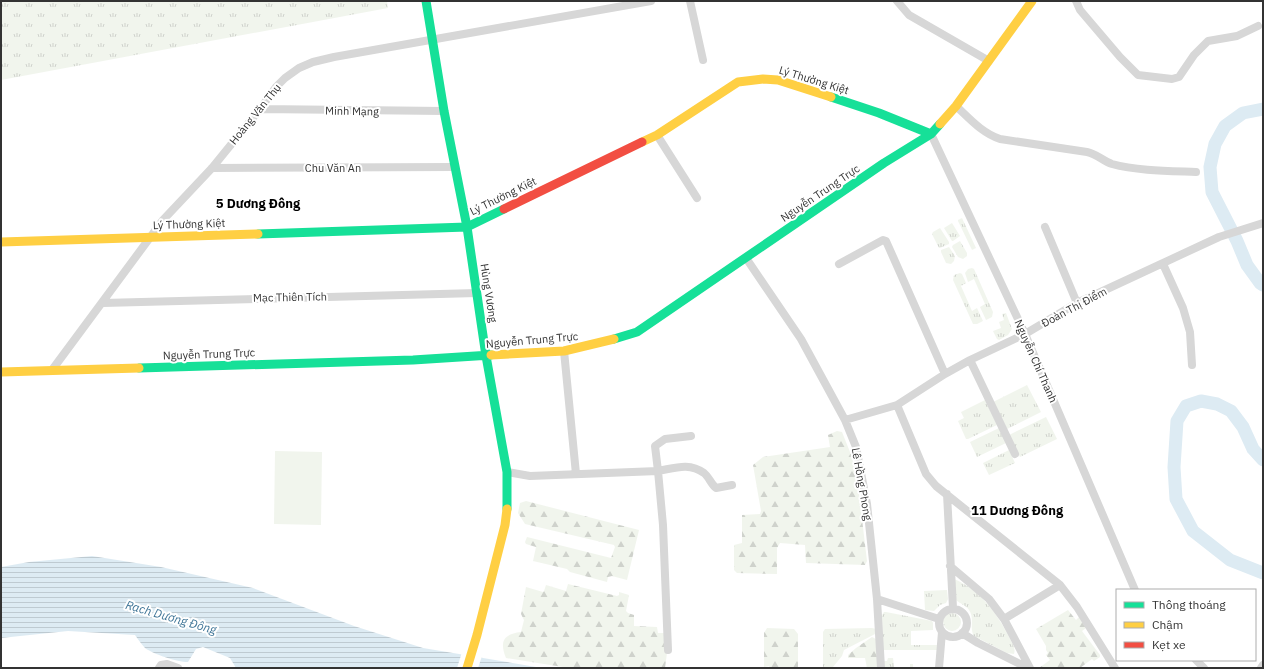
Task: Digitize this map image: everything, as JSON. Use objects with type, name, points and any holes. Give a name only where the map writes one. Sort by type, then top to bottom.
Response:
[{"type":"main road","name":"Hùng Vương","points":[[426,1],[444,112],[467,227],[486,356],[507,472],[507,511],[505,525],[467,668]]},
{"type":"main road","name":"Nguyễn Trung Trực","points":[[1,372],[413,360],[486,356],[564,351],[592,346],[637,332],[884,163],[931,134],[956,106],[1032,1]]},
{"type":"main road","name":"Lý Thường Kiệt","points":[[1,242],[467,227],[657,135],[738,82],[764,78],[778,80],[878,113],[931,134]]},
{"type":"street","name":"Hoàng Văn Thụ","points":[[52,370],[163,220],[212,168],[276,87],[285,78],[299,68],[334,57],[651,1]]},
{"type":"street","points":[[690,1],[703,60]]},
{"type":"street","points":[[896,1],[909,15],[989,61]]},
{"type":"street","points":[[1076,1],[1080,10],[1120,57],[1138,75],[1172,79],[1179,77],[1194,55],[1208,41],[1237,36],[1258,26]]},
{"type":"street","points":[[956,106],[979,128],[991,136],[1000,139],[1093,153],[1107,162],[1118,165],[1144,169],[1196,172]]},
{"type":"street","name":"Minh Mạng","points":[[260,109],[444,112]]},
{"type":"street","name":"Nguyễn Chí Thanh","points":[[931,134],[1025,334],[1135,589]]},
{"type":"street","points":[[657,135],[697,198]]},
{"type":"street","name":"Chu Văn An","points":[[212,168],[455,167]]},
{"type":"street","name":"Đoàn Thị Điểm","points":[[845,420],[897,405],[945,374],[970,360],[1025,334],[1078,303],[1218,237],[1261,224]]},
{"type":"street","points":[[1045,227],[1078,303]]},
{"type":"street","points":[[839,264],[883,240],[886,241],[945,374]]},
{"type":"street","name":"Lê Hồng Phong","points":[[746,258],[801,339],[845,420],[856,447],[867,504],[881,668]]},
{"type":"street","points":[[1163,264],[1183,308],[1190,332],[1192,366]]},
{"type":"street","name":"Mạc Thiên Tích","points":[[103,303],[476,293]]},
{"type":"street","points":[[564,351],[576,474]]},
{"type":"street","points":[[970,360],[1015,454]]},
{"type":"street","points":[[897,405],[926,474],[936,486],[1060,585],[1077,607],[1115,668]]},
{"type":"street","points":[[668,650],[663,525],[655,446],[665,439],[691,436]]},
{"type":"street","points":[[507,472],[530,476],[658,471],[686,466],[695,468],[705,474],[716,488],[732,486]]},
{"type":"street","points":[[947,494],[953,608]]},
{"type":"street","points":[[950,566],[989,600],[1004,619],[1029,668]]},
{"type":"street","points":[[1004,619],[1060,585]]},
{"type":"street","points":[[876,599],[939,619]]},
{"type":"street","points":[[953,608],[961,611],[966,618],[966,628],[956,637],[949,637],[942,632],[939,627],[939,619],[941,613],[953,608]]},
{"type":"street","points":[[939,668],[942,632]]},
{"type":"street","points":[[962,633],[978,643],[1029,668]]},
{"type":"street","points":[[159,668],[161,665],[165,664],[178,668]]},
{"type":"green space","points":[[1,1],[387,1],[388,8],[1,80]]},
{"type":"green space","points":[[962,218],[976,248],[972,250],[958,221]]},
{"type":"green space","points":[[952,223],[960,236],[953,241],[944,228]]},
{"type":"green space","points":[[940,228],[949,244],[939,248],[932,234]]},
{"type":"green space","points":[[960,241],[967,253],[967,256],[963,259],[958,257],[952,247]]},
{"type":"green space","points":[[949,247],[955,256],[954,261],[951,264],[946,263],[941,252],[941,250]]},
{"type":"green space","points":[[968,269],[974,269],[993,312],[992,317],[986,320],[980,307],[985,304],[974,279],[968,282],[965,273]]},
{"type":"green space","points":[[960,273],[962,274],[966,283],[961,286],[972,311],[977,308],[983,321],[977,324],[973,324],[953,280],[954,275]]},
{"type":"green space","points":[[1006,313],[1012,329],[1008,335],[999,340],[993,331],[1001,328],[999,322],[1004,320],[1002,314]]},
{"type":"green space","points":[[1027,385],[1041,412],[1007,429],[993,402]]},
{"type":"green space","points":[[985,400],[997,425],[966,439],[958,421],[964,418],[961,412]]},
{"type":"green space","points":[[1046,417],[1057,439],[1020,457],[1009,435]]},
{"type":"green space","points":[[999,428],[1006,443],[977,457],[970,442]]},
{"type":"green space","points":[[837,431],[842,432],[852,457],[858,485],[867,561],[865,565],[806,563],[805,545],[780,543],[777,548],[777,574],[737,573],[734,570],[734,545],[742,543],[742,515],[760,514],[761,511],[753,465],[763,457],[830,447],[828,435]]},
{"type":"green space","points":[[1009,450],[1015,463],[989,475],[983,463]]},
{"type":"green space","points":[[275,451],[322,452],[321,525],[274,524]]},
{"type":"green space","points":[[526,501],[639,530],[627,580],[612,576],[608,577],[607,582],[570,572],[567,569],[533,561],[536,547],[526,544],[525,542],[527,537],[611,558],[615,547],[614,545],[525,524],[518,513],[520,503]]},
{"type":"green space","points":[[954,579],[963,583],[979,595],[993,611],[1012,643],[1014,654],[1007,653],[974,636],[972,630],[971,613],[966,607],[956,600]]},
{"type":"green space","points":[[568,584],[617,596],[619,595],[619,592],[629,595],[626,611],[634,615],[634,626],[657,627],[658,633],[664,633],[667,653],[665,668],[569,668],[506,658],[503,647],[504,639],[510,635],[521,632],[524,620],[521,614],[526,587],[543,592],[546,585],[566,591]]},
{"type":"green space","points":[[947,590],[948,599],[946,603],[940,605],[934,611],[925,610],[924,591]]},
{"type":"green space","points":[[1068,610],[1076,620],[1079,617],[1086,628],[1082,631],[1100,657],[1094,661],[1092,659],[1080,668],[1039,668],[1050,660],[1046,655],[1048,653],[1046,646],[1036,629]]},
{"type":"green space","points":[[884,612],[932,621],[933,630],[911,631],[911,645],[937,645],[937,650],[883,650],[882,615]]},
{"type":"green space","points":[[952,613],[958,616],[961,622],[958,628],[952,631],[946,628],[943,622],[946,616]]},
{"type":"green space","points":[[767,628],[794,629],[798,634],[798,668],[764,667],[764,633]]},
{"type":"green space","points":[[825,629],[876,629],[877,633],[844,650],[842,656],[833,667],[823,668],[823,632]]},
{"type":"green space","points":[[872,637],[876,639],[878,668],[867,668],[865,658],[848,658],[848,655],[856,648]]},
{"type":"green space","points":[[888,658],[893,658],[894,667],[910,667],[910,664],[913,664],[913,668],[884,668],[884,661],[887,661]]},
{"type":"water","points":[[92,556],[161,567],[253,588],[354,626],[423,648],[542,668],[236,668],[230,658],[203,647],[196,649],[188,662],[165,657],[145,648],[135,635],[68,631],[1,638],[1,567],[29,562]]},
{"type":"pier","points":[[462,652],[482,656],[478,668],[457,668]]},
{"type":"waterway","name":"Rạch Dương Đông","points":[[1263,109],[1243,113],[1225,126],[1215,144],[1210,167],[1212,192],[1237,241],[1247,265],[1263,285]]},
{"type":"waterway","name":"Rạch Dương Đông","points":[[1263,460],[1253,449],[1243,427],[1231,411],[1217,404],[1201,401],[1186,406],[1177,421],[1174,467],[1176,499],[1193,531],[1230,560],[1263,573]]},
{"type":"traffic: fast","points":[[426,1],[444,111],[467,227],[486,356],[507,472],[507,509]]},
{"type":"traffic: fast","points":[[831,97],[879,113],[931,134]]},
{"type":"traffic: fast","points":[[614,339],[637,332],[884,163],[931,134],[940,124]]},
{"type":"traffic: fast","points":[[258,234],[467,227],[504,209]]},
{"type":"traffic: fast","points":[[139,368],[413,360],[491,355]]},
{"type":"traffic: slow","points":[[940,124],[956,106],[1032,1]]},
{"type":"traffic: slow","points":[[642,142],[657,135],[738,82],[763,79],[778,80],[831,97]]},
{"type":"traffic: slow","points":[[1,242],[258,234]]},
{"type":"traffic: slow","points":[[491,355],[564,351],[614,339]]},
{"type":"traffic: slow","points":[[1,372],[139,368]]},
{"type":"traffic: slow","points":[[467,668],[505,525],[507,509]]},
{"type":"traffic: jam","points":[[504,209],[642,142]]},
{"type":"district","name":"5 Dương Đông","points":[[258,203]]},
{"type":"district","name":"11 Dương Đông","points":[[1017,510]]}]
